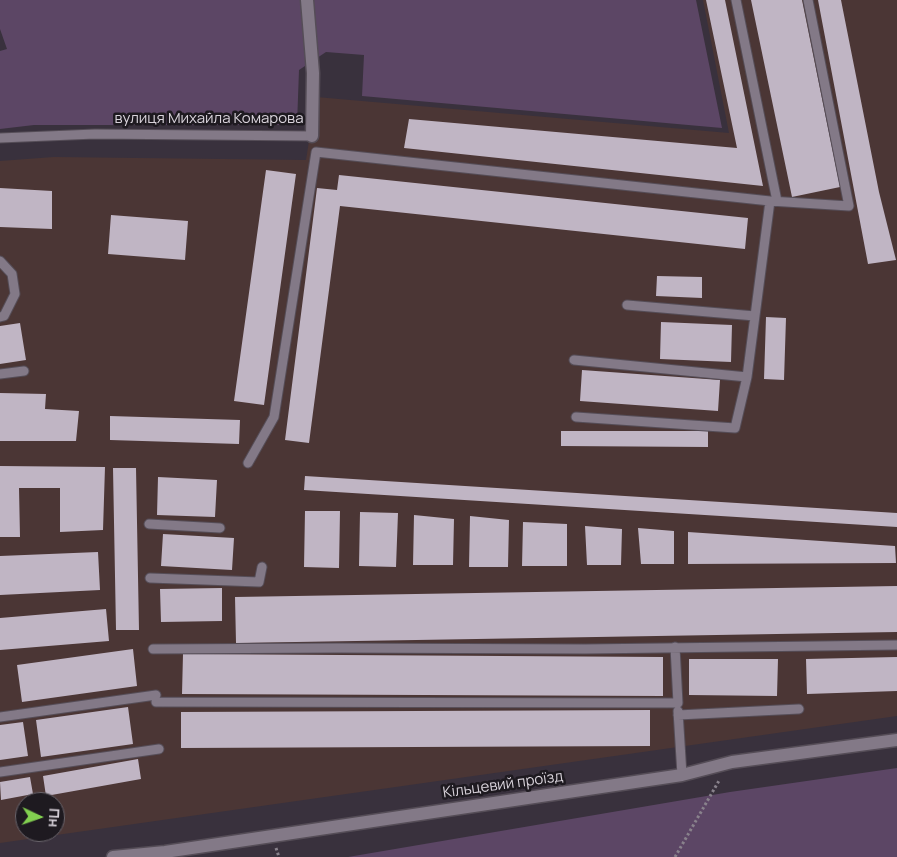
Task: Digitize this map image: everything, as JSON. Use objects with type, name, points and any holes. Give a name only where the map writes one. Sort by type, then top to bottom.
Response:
[{"type":"street","name":"вулиця Михайла Комарова","points":[[307,0],[313,73],[312,136]]},
{"type":"street","name":"Кільцевий проїзд","points":[[113,857],[164,852],[682,775],[732,762],[897,740]]},
{"type":"lane","points":[[576,417],[735,428],[747,377],[774,201],[736,0]]},
{"type":"lane","points":[[248,463],[274,418],[316,152],[774,201],[849,206],[808,0]]},
{"type":"lane","name":"вулиця Михайла Комарова","points":[[0,138],[95,134],[312,136]]},
{"type":"lane","points":[[0,261],[12,274],[15,294],[4,316],[0,317]]},
{"type":"lane","points":[[627,305],[755,316]]},
{"type":"lane","points":[[574,360],[747,377]]},
{"type":"lane","points":[[0,374],[24,371]]},
{"type":"lane","points":[[149,524],[220,528]]},
{"type":"lane","points":[[150,578],[259,582],[262,567]]},
{"type":"lane","points":[[153,649],[675,648],[897,645]]},
{"type":"lane","points":[[675,648],[682,775]]},
{"type":"lane","points":[[0,717],[156,699],[678,703]]},
{"type":"lane","points":[[678,715],[800,709]]},
{"type":"lane","points":[[0,772],[159,749]]},
{"type":"path","points":[[675,857],[732,762]]},
{"type":"shaded area","points":[[0,0],[696,0],[722,128],[362,96],[364,55],[326,52],[299,70],[297,125],[34,125],[0,129],[0,51],[7,49],[0,29]]},
{"type":"shaded area","points":[[703,0],[897,0],[897,716],[65,834],[65,792],[15,792],[15,841],[0,843],[0,161],[54,157],[306,160],[316,97],[729,133]]},
{"type":"shaded area","points":[[897,768],[897,857],[348,857],[730,792]]},
{"type":"building","points":[[706,0],[725,0],[763,186],[404,148],[409,119],[737,148]]},
{"type":"building","points":[[751,0],[802,0],[840,187],[792,197]]},
{"type":"building","points":[[818,0],[841,0],[879,192],[896,260],[868,264]]},
{"type":"building","points":[[266,170],[296,174],[264,405],[234,401]]},
{"type":"building","points":[[339,175],[748,218],[745,249],[340,206],[309,443],[285,440],[317,188],[337,190]]},
{"type":"building","points":[[0,188],[52,191],[52,229],[0,227]]},
{"type":"building","points":[[111,215],[188,221],[185,260],[108,254]]},
{"type":"building","points":[[657,276],[702,277],[702,298],[656,296]]},
{"type":"building","points":[[766,317],[786,318],[784,380],[764,379]]},
{"type":"building","points":[[661,322],[732,325],[731,362],[660,359]]},
{"type":"building","points":[[20,323],[26,360],[0,364],[0,326]]},
{"type":"building","points":[[582,370],[720,380],[718,411],[580,401]]},
{"type":"building","points":[[0,393],[46,394],[45,409],[79,411],[76,441],[0,441]]},
{"type":"building","points":[[110,416],[240,420],[239,444],[110,440]]},
{"type":"building","points":[[561,431],[708,431],[708,447],[561,446]]},
{"type":"building","points":[[0,466],[105,467],[103,530],[60,532],[60,488],[19,488],[20,537],[0,537]]},
{"type":"building","points":[[113,468],[136,468],[139,630],[116,630]]},
{"type":"building","points":[[305,476],[897,513],[897,527],[304,490]]},
{"type":"building","points":[[158,477],[217,480],[215,517],[157,515]]},
{"type":"building","points":[[305,511],[340,511],[339,568],[304,567]]},
{"type":"building","points":[[360,512],[398,513],[396,567],[359,566]]},
{"type":"building","points":[[414,515],[454,519],[453,565],[413,565]]},
{"type":"building","points":[[470,516],[509,520],[508,567],[469,567]]},
{"type":"building","points":[[523,522],[567,524],[567,566],[522,566]]},
{"type":"building","points":[[585,526],[622,529],[621,565],[587,565]]},
{"type":"building","points":[[638,528],[674,531],[674,564],[641,564]]},
{"type":"building","points":[[688,532],[895,546],[896,563],[688,564]]},
{"type":"building","points":[[163,534],[234,538],[232,570],[161,566]]},
{"type":"building","points":[[98,552],[100,590],[0,595],[0,556]]},
{"type":"building","points":[[897,586],[897,632],[236,643],[235,597]]},
{"type":"building","points":[[222,588],[222,621],[161,622],[160,589]]},
{"type":"building","points":[[106,609],[109,641],[0,650],[0,618]]},
{"type":"building","points":[[133,649],[137,686],[22,702],[17,665]]},
{"type":"building","points":[[183,654],[663,657],[663,696],[182,694]]},
{"type":"building","points":[[897,657],[897,691],[807,694],[806,659]]},
{"type":"building","points":[[689,659],[778,659],[777,696],[689,695]]},
{"type":"building","points":[[128,707],[133,744],[41,757],[36,720]]},
{"type":"building","points":[[650,710],[650,746],[181,748],[181,712]]},
{"type":"building","points":[[23,722],[28,756],[0,760],[0,725]]},
{"type":"building","points":[[138,759],[141,779],[65,793],[45,792],[43,776]]},
{"type":"building","points":[[30,777],[33,792],[15,792],[15,797],[1,800],[0,782]]}]
